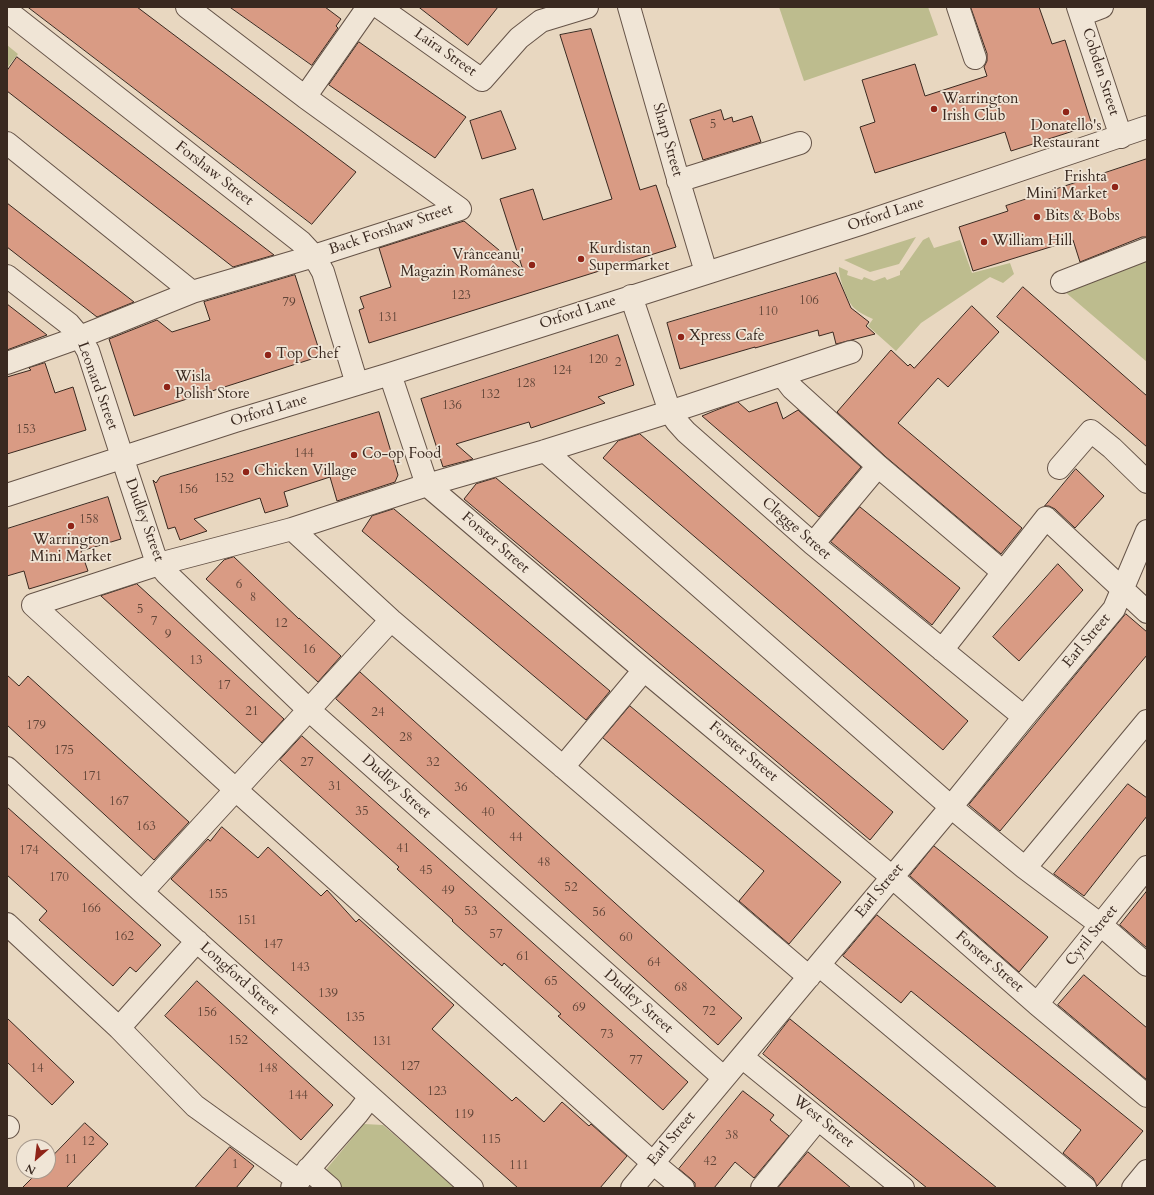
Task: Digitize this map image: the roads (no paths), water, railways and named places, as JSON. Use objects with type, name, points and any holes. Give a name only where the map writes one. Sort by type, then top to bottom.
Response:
[{"type":"street","name":"Back Forshaw Street","points":[[7,362],[80,337],[192,292],[314,256],[460,209],[305,97],[186,7]]},
{"type":"street","points":[[305,97],[368,7]]},
{"type":"street","name":"Laira Street","points":[[378,7],[482,80],[519,38],[537,14],[586,7]]},
{"type":"street","name":"Sharp Street","points":[[629,7],[678,181],[706,272]]},
{"type":"street","points":[[958,7],[975,58]]},
{"type":"street","points":[[1079,11],[1102,7]]},
{"type":"street","name":"Forshaw Street","points":[[7,11],[300,242],[314,256],[323,272],[357,384]]},
{"type":"street","name":"Cobden Street","points":[[1079,11],[1121,137]]},
{"type":"street","name":"Orford Lane","points":[[7,495],[860,224],[1147,127]]},
{"type":"street","points":[[7,143],[192,292]]},
{"type":"street","points":[[678,181],[800,143]]},
{"type":"street","points":[[1062,282],[1147,249]]},
{"type":"street","name":"Leonard Street","points":[[7,276],[69,324],[80,337],[88,351],[122,458]]},
{"type":"street","name":"Clegge Street","points":[[631,296],[670,412],[676,422],[813,544],[1024,717]]},
{"type":"street","points":[[683,1188],[653,1163],[236,790],[33,606],[159,564],[292,529],[427,485],[545,451],[670,412],[851,352]]},
{"type":"street","points":[[390,374],[427,485]]},
{"type":"street","points":[[782,375],[792,388],[878,466],[1003,572]]},
{"type":"street","points":[[1059,468],[1091,431],[1112,448],[1147,482]]},
{"type":"street","points":[[545,451],[951,807],[1025,868],[1101,926],[1147,965]]},
{"type":"street","name":"Dudley Street","points":[[122,458],[154,554],[166,573],[309,710],[724,1078]]},
{"type":"street","points":[[813,544],[878,466]]},
{"type":"street","name":"Forster Street","points":[[427,485],[644,670],[892,877],[1037,1004],[1147,1096]]},
{"type":"street","points":[[942,650],[1046,518],[1147,612]]},
{"type":"street","points":[[292,529],[391,620],[563,767],[814,971],[1085,1188]]},
{"type":"street","name":"Earl Street","points":[[632,1188],[951,807],[1114,609],[1147,531]]},
{"type":"street","points":[[142,892],[391,620]]},
{"type":"street","points":[[563,767],[644,670]]},
{"type":"street","points":[[1025,868],[1147,721]]},
{"type":"street","name":"Longford Street","points":[[7,768],[142,892],[472,1188]]},
{"type":"street","name":"Cyril Street","points":[[1037,1004],[1147,867]]},
{"type":"street","points":[[7,924],[119,1028],[196,1106],[300,1179],[330,1188]]},
{"type":"street","points":[[119,1028],[197,941]]},
{"type":"street","name":"West Street","points":[[742,1056],[903,1188]]},
{"type":"street","points":[[300,1179],[358,1113],[370,1097]]},
{"type":"street","points":[[762,1188],[818,1118]]},
{"type":"street","points":[[1133,1188],[1147,1171]]},
{"type":"place","name":"Warrington Irish Club","points":[[934,109]]},
{"type":"place","name":"Donatello's Restaurant","points":[[1066,112]]},
{"type":"place","name":"Frishta Mini Market","points":[[1115,187]]},
{"type":"place","name":"Bits & Bobs","points":[[1037,217]]},
{"type":"place","name":"William Hill","points":[[984,242]]},
{"type":"place","name":"Kurdistan Supermarket","points":[[581,259]]},
{"type":"place","name":"Vrânceanu' Magazin Românesc","points":[[532,265]]},
{"type":"place","name":"Xpress Cafe","points":[[681,337]]},
{"type":"place","name":"Top Chef","points":[[268,355]]},
{"type":"place","name":"Wisla Polish Store","points":[[167,387]]},
{"type":"place","name":"Co-op Food","points":[[354,455]]},
{"type":"place","name":"Chicken Village","points":[[246,472]]},
{"type":"place","name":"Warrington Mini Market","points":[[71,526]]}]
